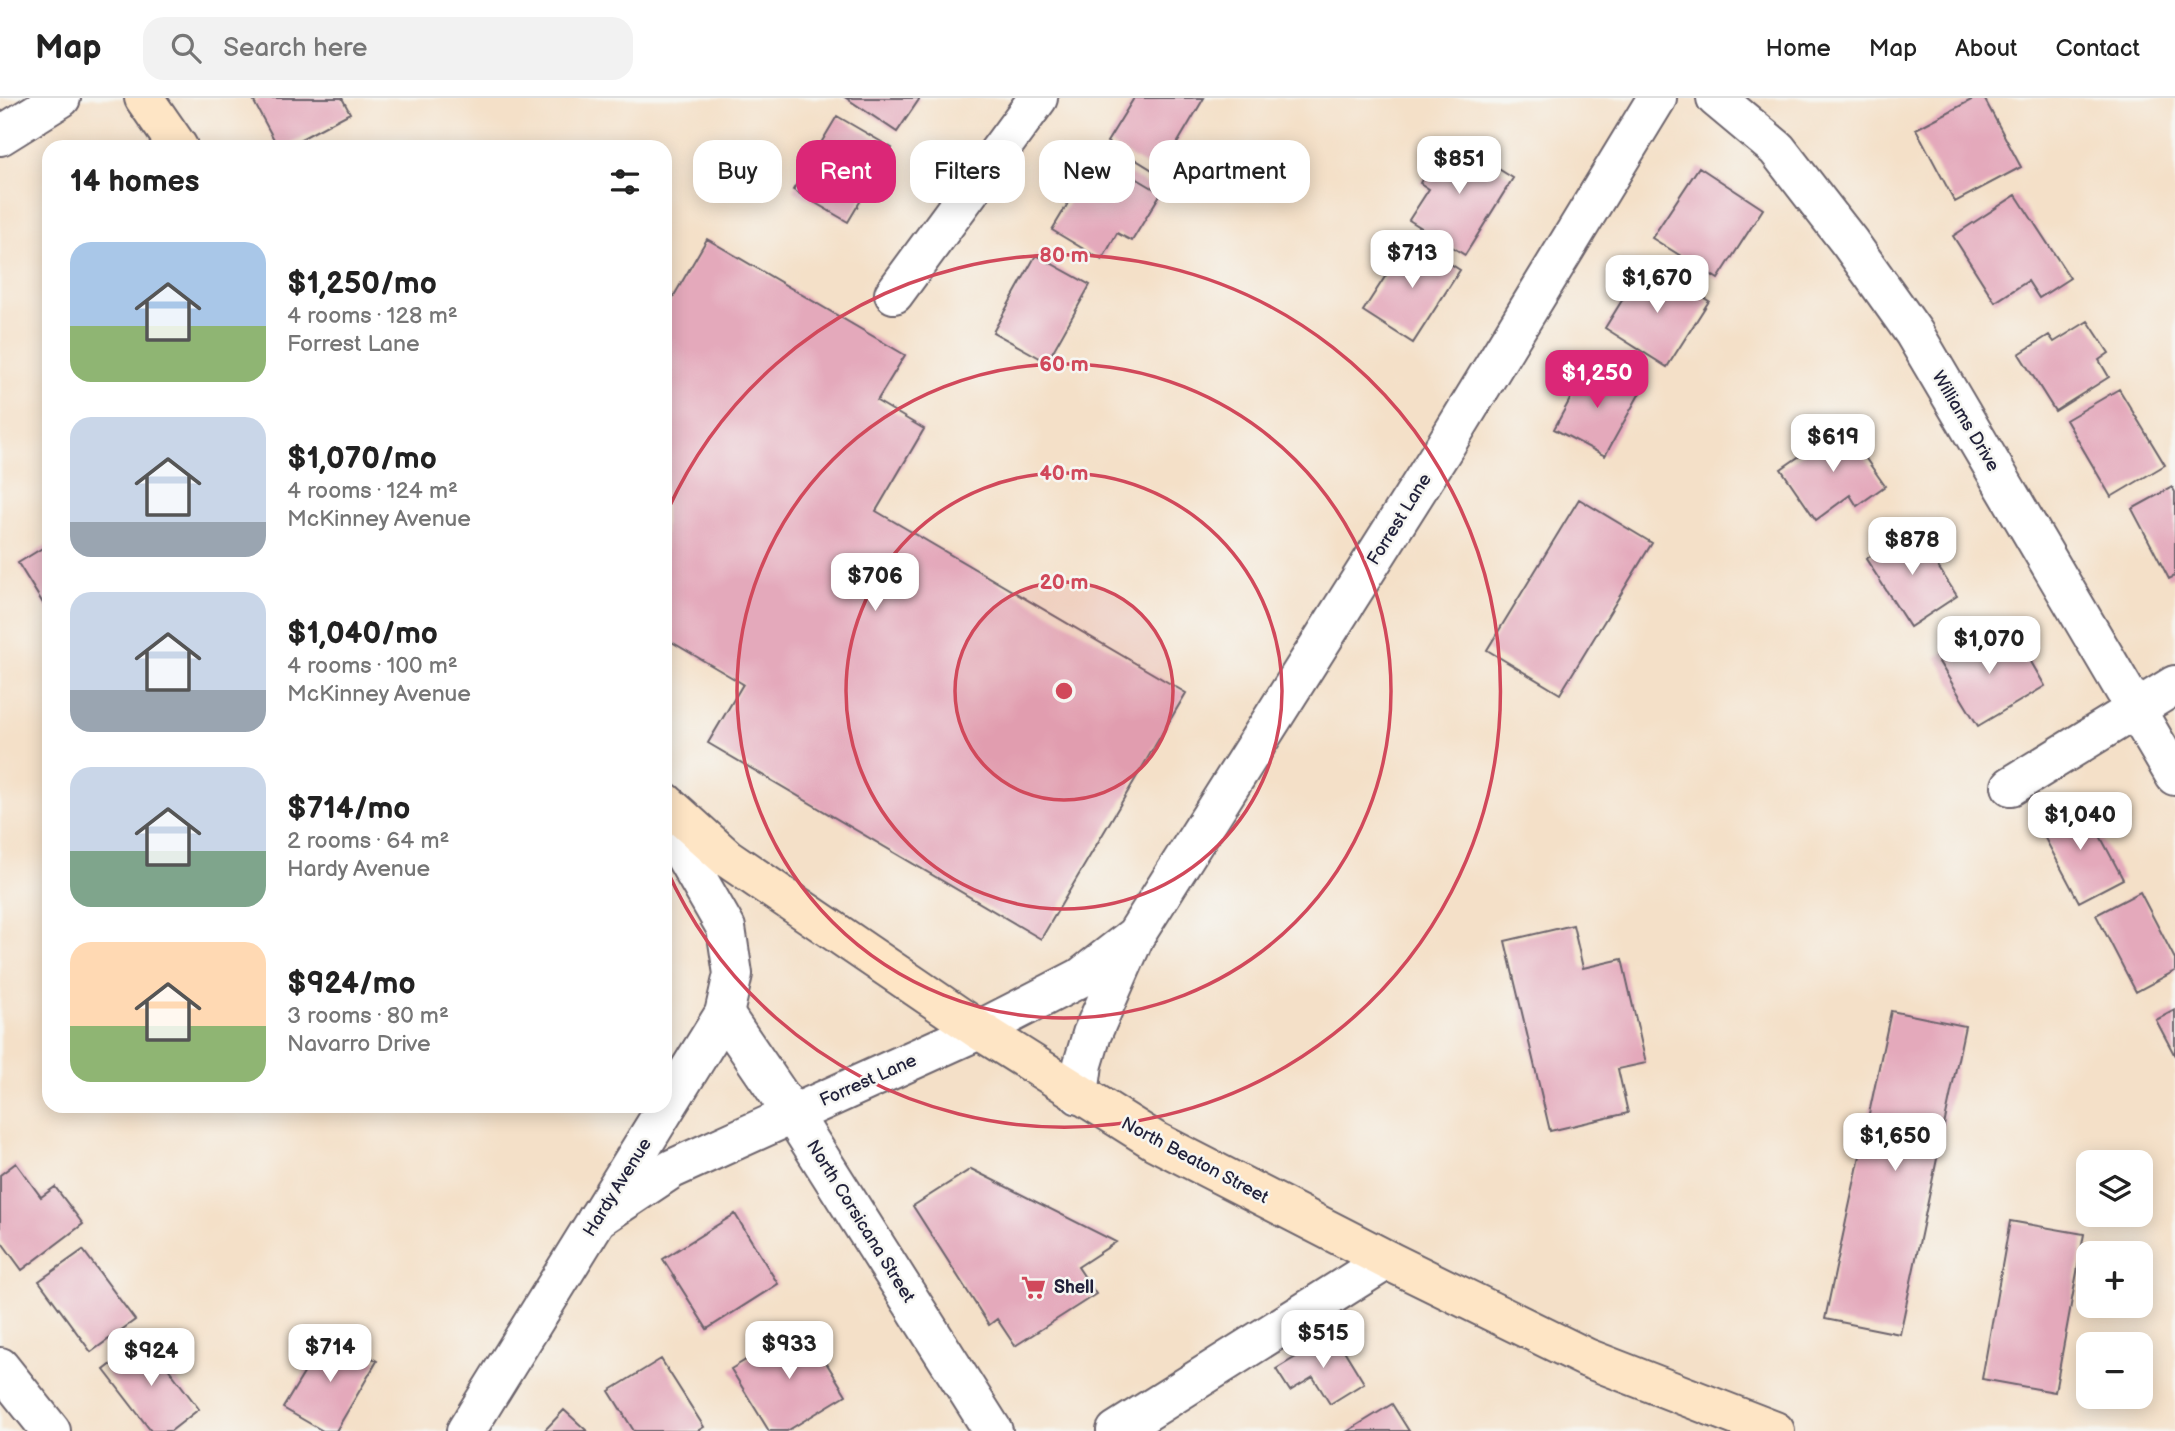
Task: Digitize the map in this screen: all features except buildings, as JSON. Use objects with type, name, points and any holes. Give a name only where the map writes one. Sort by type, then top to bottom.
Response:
[{"type":"main road","points":[[144,98],[173,140]]},
{"type":"main road","name":"North Beaton Street","points":[[672,808],[727,858],[979,1030],[1155,1141],[1387,1260],[1587,1358],[1775,1431]]},
{"type":"street","points":[[0,136],[61,98]]},
{"type":"street","points":[[894,294],[1038,98]]},
{"type":"street","name":"Forrest Lane","points":[[1080,1095],[1083,1064],[1093,1034],[1135,936],[1446,446],[1657,98]]},
{"type":"street","name":"Williams Drive","points":[[1716,98],[1777,149],[1850,243],[1914,333],[2175,776]]},
{"type":"street","points":[[2011,786],[2175,685]]},
{"type":"street","name":"Hardy Avenue","points":[[672,834],[726,928],[733,974],[724,1014],[672,1098]]},
{"type":"street","name":"Forrest Lane","points":[[597,1219],[672,1169],[979,1030],[1080,978],[1135,936]]},
{"type":"street","name":"North Corsicana Street","points":[[724,1014],[793,1115],[993,1431]]},
{"type":"street","name":"Hardy Avenue","points":[[467,1431],[663,1113]]},
{"type":"street","points":[[1116,1431],[1387,1260]]},
{"type":"street","points":[[0,1367],[51,1431]]},
{"type":"place","name":"Shell","points":[[1034,1287]]}]
